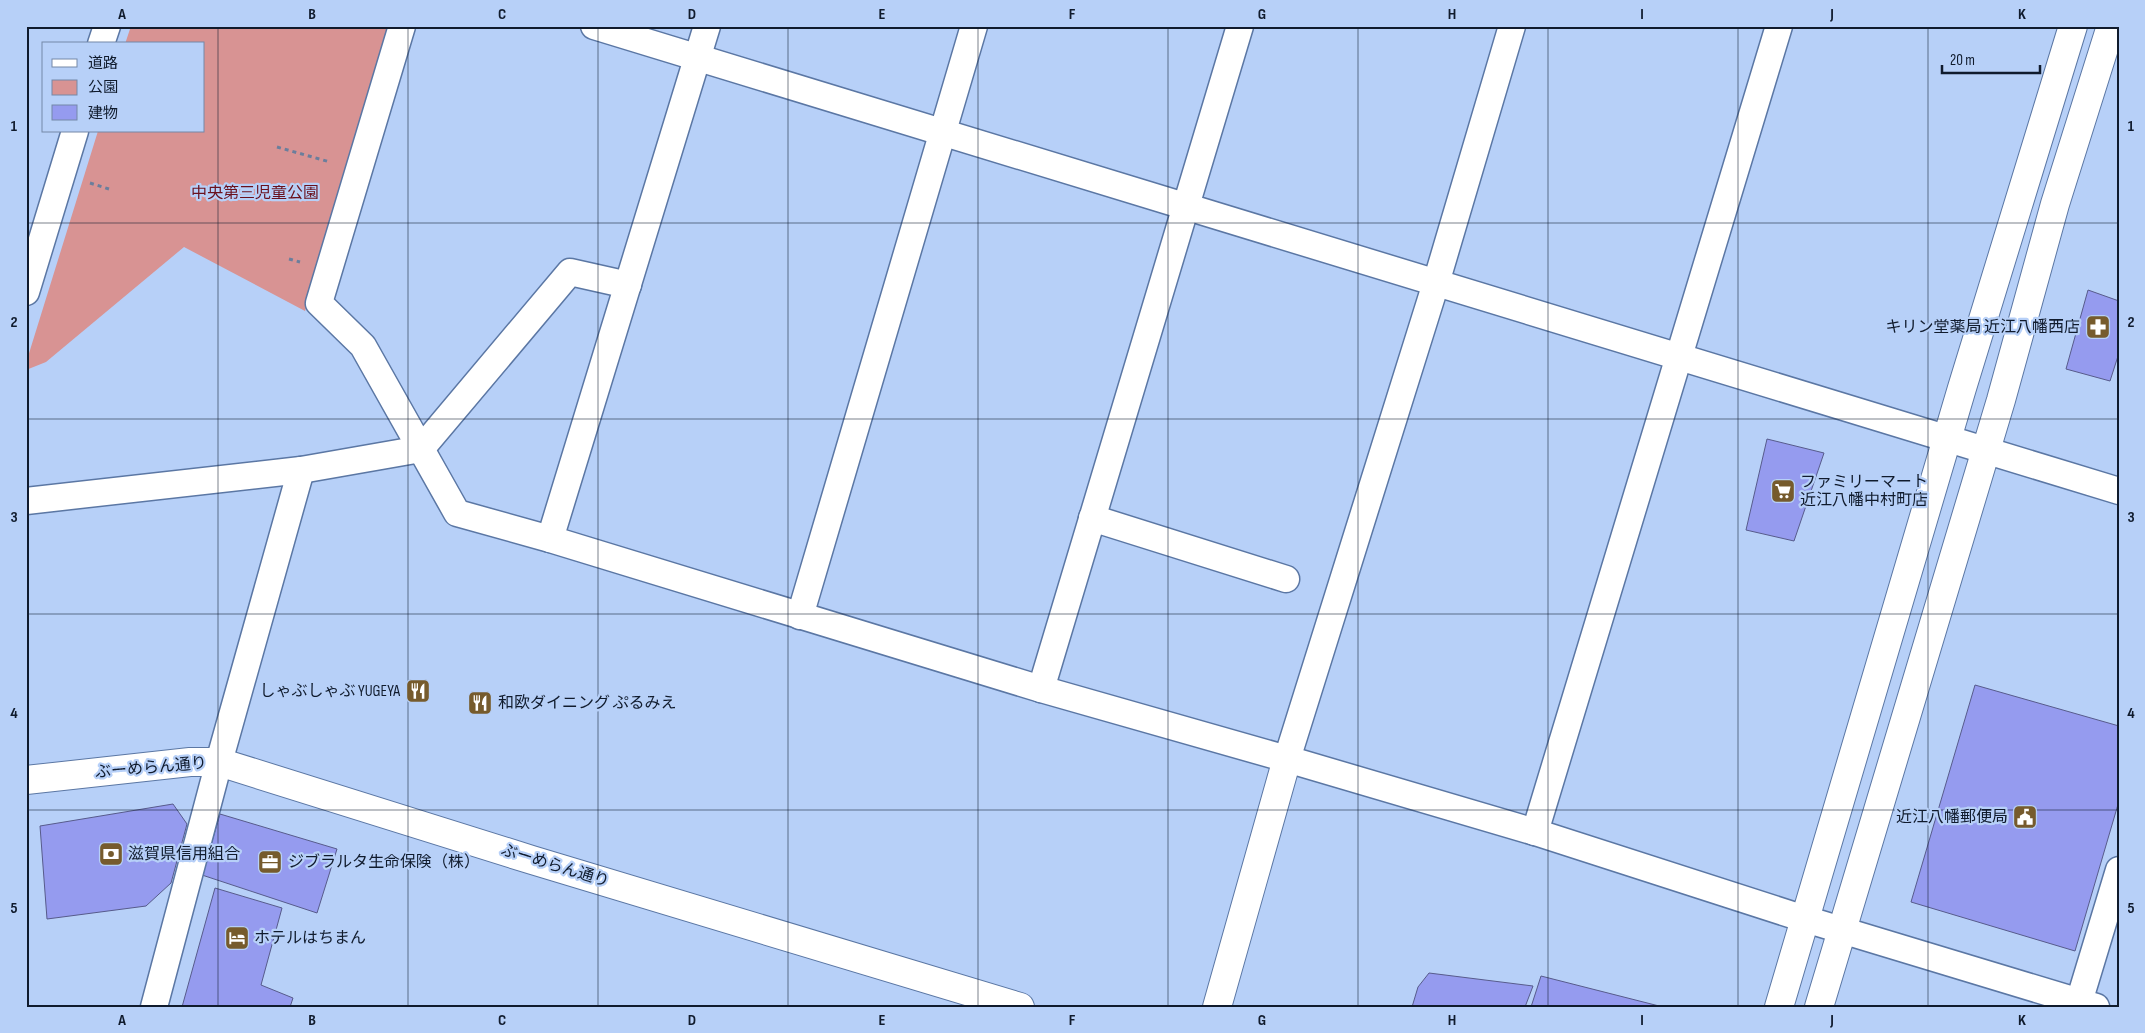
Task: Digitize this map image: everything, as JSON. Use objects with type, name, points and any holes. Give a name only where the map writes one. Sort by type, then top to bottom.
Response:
[{"type":"street","points":[[102,42],[106,26]]},
{"type":"street","points":[[402,26],[319,304],[363,346],[457,513],[550,539],[1041,689],[1288,758],[1535,832],[1805,919],[2087,1004],[2119,870]]},
{"type":"street","points":[[594,26],[2119,491]]},
{"type":"street","points":[[550,539],[707,26]]},
{"type":"street","points":[[800,616],[974,26]]},
{"type":"street","points":[[1041,689],[1240,26]]},
{"type":"street","points":[[1217,1007],[1288,758],[1436,283],[1512,26]]},
{"type":"street","points":[[1535,832],[1779,26]]},
{"type":"street","points":[[1779,1007],[1947,439],[2073,26]]},
{"type":"street","points":[[1819,1007],[1986,451],[2055,204],[2111,26]]},
{"type":"street","points":[[26,292],[75,132]]},
{"type":"street","points":[[26,501],[301,470],[420,450],[570,272],[628,285]]},
{"type":"street","points":[[154,1007],[219,762],[301,470]]},
{"type":"street","points":[[1092,518],[1286,579]]},
{"type":"street","name":"ぶーめらん通り","points":[[26,780],[190,762],[219,762],[532,860],[1020,1007]]},
{"type":"path","points":[[277,147],[360,170]]},
{"type":"green space","name":"中央第三児童公園","points":[[131,26],[389,26],[305,311],[184,247],[46,362],[26,370],[26,363],[98,132],[205,132],[205,42],[126,42]]},
{"type":"building","name":"キリン堂薬局 近江八幡西店","points":[[2088,290],[2119,301],[2119,353],[2110,381],[2066,369]]},
{"type":"building","name":"ファミリーマート 近江八幡中村町店","points":[[1767,439],[1824,453],[1794,541],[1746,530]]},
{"type":"building","points":[[1975,685],[2119,726],[2119,801],[2075,951],[1911,902]]},
{"type":"building","name":"滋賀県信用組合","points":[[173,804],[187,824],[171,883],[146,906],[47,919],[40,826]]},
{"type":"building","name":"ジブラルタ生命保険（株）","points":[[220,814],[337,849],[317,913],[202,875]]},
{"type":"building","name":"ホテルはちまん","points":[[215,888],[282,908],[261,985],[293,998],[290,1007],[182,1007]]},
{"type":"building","points":[[1429,973],[1533,986],[1525,1007],[1412,1007],[1418,987]]},
{"type":"building","points":[[1541,976],[1663,1007],[1531,1007]]},
{"type":"place","name":"キリン堂薬局 近江八幡西店","points":[[2098,327]]},
{"type":"place","name":"ファミリーマート 近江八幡中村町店","points":[[1783,491]]},
{"type":"place","name":"しゃぶしゃぶ YUGEYA","points":[[418,691]]},
{"type":"place","name":"和欧ダイニング ぷるみえ","points":[[480,703]]},
{"type":"place","name":"近江八幡郵便局","points":[[2025,817]]},
{"type":"place","name":"滋賀県信用組合","points":[[111,854]]},
{"type":"place","name":"ジブラルタ生命保険（株）","points":[[270,862]]},
{"type":"place","name":"ホテルはちまん","points":[[237,938]]}]
